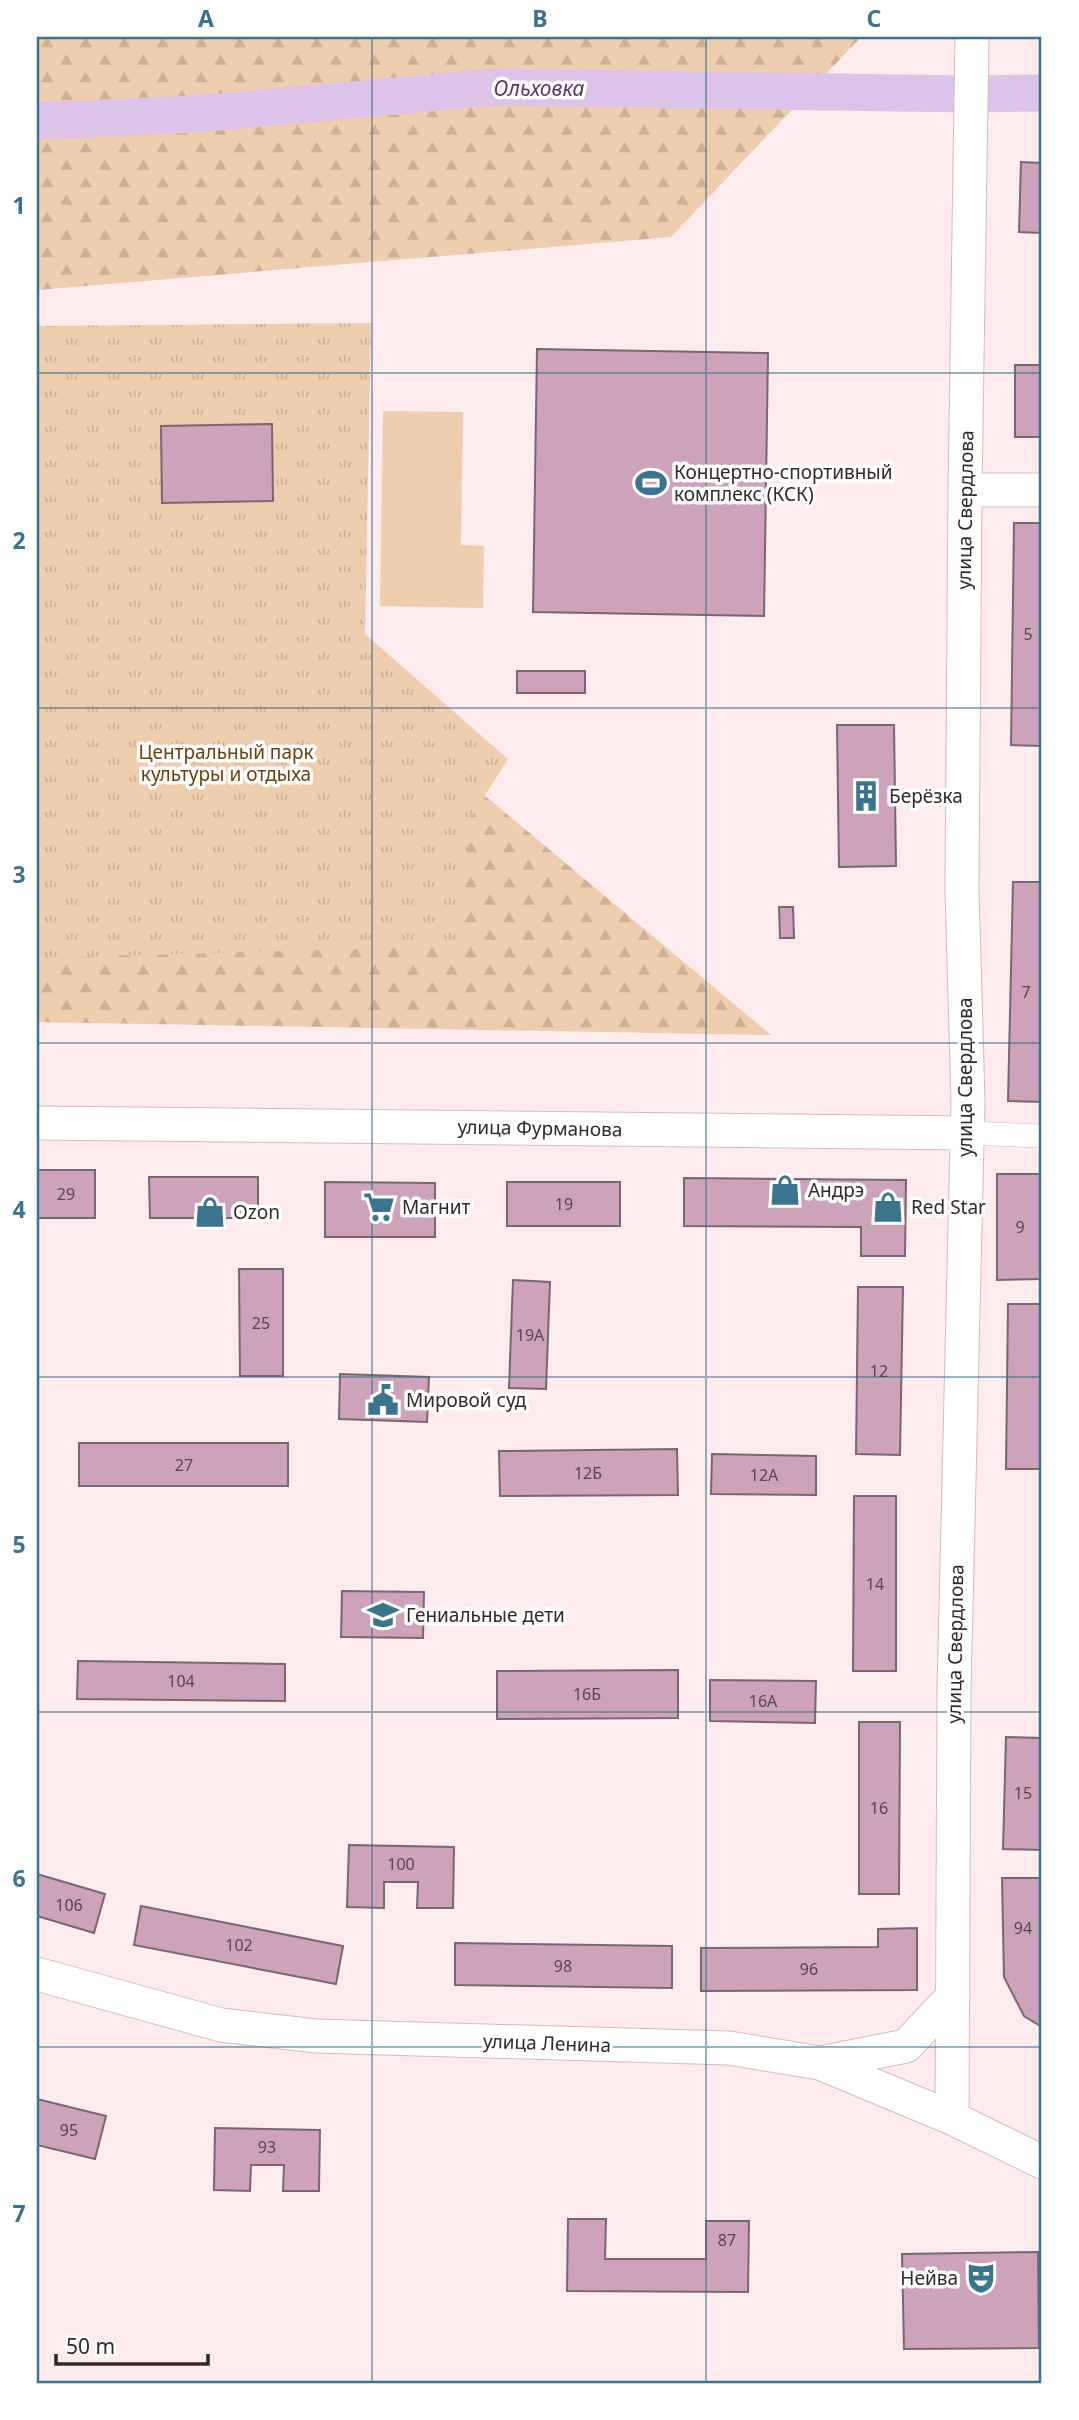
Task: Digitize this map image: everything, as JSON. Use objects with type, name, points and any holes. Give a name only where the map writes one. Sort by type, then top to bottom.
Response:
[{"type":"main road","name":"улица Свердлова","points":[[952,2118],[954,1680],[967,1133],[962,890],[972,45]]},
{"type":"main road","points":[[965,490],[1042,490]]},
{"type":"main road","name":"улица Фурманова","points":[[37,1124],[967,1133]]},
{"type":"main road","name":"улица Ленина","points":[[37,1974],[222,2025],[316,2036],[729,2048],[820,2063],[952,2118],[1042,2162]]},
{"type":"main road","points":[[820,2063],[906,2046],[953,1996]]},
{"type":"street","name":"улица Фурманова","points":[[967,1133],[1042,1136]]},
{"type":"green space","points":[[37,37],[861,37],[671,237],[37,290]]},
{"type":"green space","name":"Центральный парк культуры и отдыха","points":[[371,323],[365,634],[508,759],[470,819],[458,946],[37,958],[37,326]]},
{"type":"green space","points":[[383,411],[463,412],[461,545],[484,546],[483,608],[380,606]]},
{"type":"green space","points":[[374,703],[771,1035],[37,1022],[37,724]]},
{"type":"building","points":[[1021,162],[1042,163],[1042,233],[1019,232]]},
{"type":"building","name":"Концертно-спортивный комплекс (КСК)","points":[[537,349],[768,353],[764,616],[533,612]]},
{"type":"building","points":[[1015,365],[1042,365],[1042,437],[1015,437]]},
{"type":"building","points":[[272,424],[273,501],[162,503],[161,426]]},
{"type":"building","points":[[1014,523],[1042,523],[1042,746],[1011,745]]},
{"type":"building","points":[[517,671],[585,671],[585,693],[517,693]]},
{"type":"building","name":"Берёзка","points":[[837,725],[894,725],[896,866],[839,867]]},
{"type":"building","points":[[1013,882],[1042,882],[1042,1102],[1008,1101]]},
{"type":"building","points":[[779,907],[793,907],[794,938],[780,938]]},
{"type":"building","points":[[37,1170],[95,1170],[95,1218],[37,1218]]},
{"type":"building","points":[[997,1174],[1042,1174],[1042,1279],[997,1280]]},
{"type":"building","points":[[149,1177],[258,1177],[258,1218],[150,1218]]},
{"type":"building","points":[[684,1178],[906,1180],[905,1256],[861,1256],[861,1227],[684,1226]]},
{"type":"building","points":[[325,1182],[435,1183],[435,1237],[325,1237]]},
{"type":"building","points":[[507,1182],[620,1182],[620,1226],[507,1226]]},
{"type":"building","points":[[239,1269],[283,1269],[283,1376],[240,1376]]},
{"type":"building","points":[[513,1280],[550,1282],[546,1389],[509,1388]]},
{"type":"building","points":[[858,1287],[903,1287],[900,1455],[856,1454]]},
{"type":"building","points":[[1008,1304],[1042,1304],[1042,1469],[1006,1469]]},
{"type":"building","points":[[340,1374],[429,1377],[427,1422],[339,1419]]},
{"type":"building","points":[[79,1443],[288,1443],[288,1486],[79,1486]]},
{"type":"building","points":[[677,1449],[678,1495],[500,1496],[499,1451]]},
{"type":"building","points":[[712,1454],[816,1456],[816,1495],[711,1494]]},
{"type":"building","points":[[854,1496],[896,1496],[896,1671],[853,1671]]},
{"type":"building","name":"Гениальные дети","points":[[342,1591],[424,1592],[423,1638],[341,1637]]},
{"type":"building","points":[[78,1661],[285,1664],[285,1701],[77,1699]]},
{"type":"building","points":[[678,1670],[678,1718],[497,1719],[497,1671]]},
{"type":"building","points":[[710,1680],[816,1681],[815,1723],[710,1721]]},
{"type":"building","points":[[859,1722],[900,1722],[899,1894],[859,1894]]},
{"type":"building","points":[[1006,1737],[1042,1738],[1042,1850],[1003,1849]]},
{"type":"building","points":[[349,1845],[454,1847],[453,1908],[417,1908],[418,1882],[384,1882],[384,1908],[347,1907]]},
{"type":"building","points":[[37,1874],[105,1894],[94,1933],[37,1916]]},
{"type":"building","points":[[1002,1878],[1042,1878],[1042,2027],[1024,2016],[1004,1977]]},
{"type":"building","points":[[141,1906],[343,1946],[336,1984],[134,1945]]},
{"type":"building","points":[[917,1928],[917,1990],[701,1991],[701,1948],[878,1947],[878,1929]]},
{"type":"building","points":[[455,1943],[672,1946],[672,1988],[455,1985]]},
{"type":"building","points":[[37,2099],[106,2116],[95,2159],[37,2145]]},
{"type":"building","points":[[215,2128],[320,2130],[319,2191],[283,2191],[284,2165],[251,2165],[250,2191],[214,2190]]},
{"type":"building","points":[[568,2219],[606,2219],[605,2259],[706,2259],[706,2221],[749,2221],[748,2292],[567,2291]]},
{"type":"building","points":[[1038,2252],[1039,2348],[904,2349],[902,2254]]},
{"type":"waterway","name":"Ольховка","points":[[37,121],[196,114],[496,87],[1042,93]]},
{"type":"place","name":"Концертно-спортивный комплекс (КСК)","points":[[651,483]]},
{"type":"place","name":"Берёзка","points":[[866,796]]},
{"type":"place","name":"Андрэ","points":[[785,1190]]},
{"type":"place","name":"Магнит","points":[[379,1207]]},
{"type":"place","name":"Red Star","points":[[888,1207]]},
{"type":"place","name":"Ozon","points":[[210,1212]]},
{"type":"place","name":"Мировой суд","points":[[383,1400]]},
{"type":"place","name":"Гениальные дети","points":[[383,1615]]},
{"type":"place","name":"Нейва","points":[[981,2278]]}]
